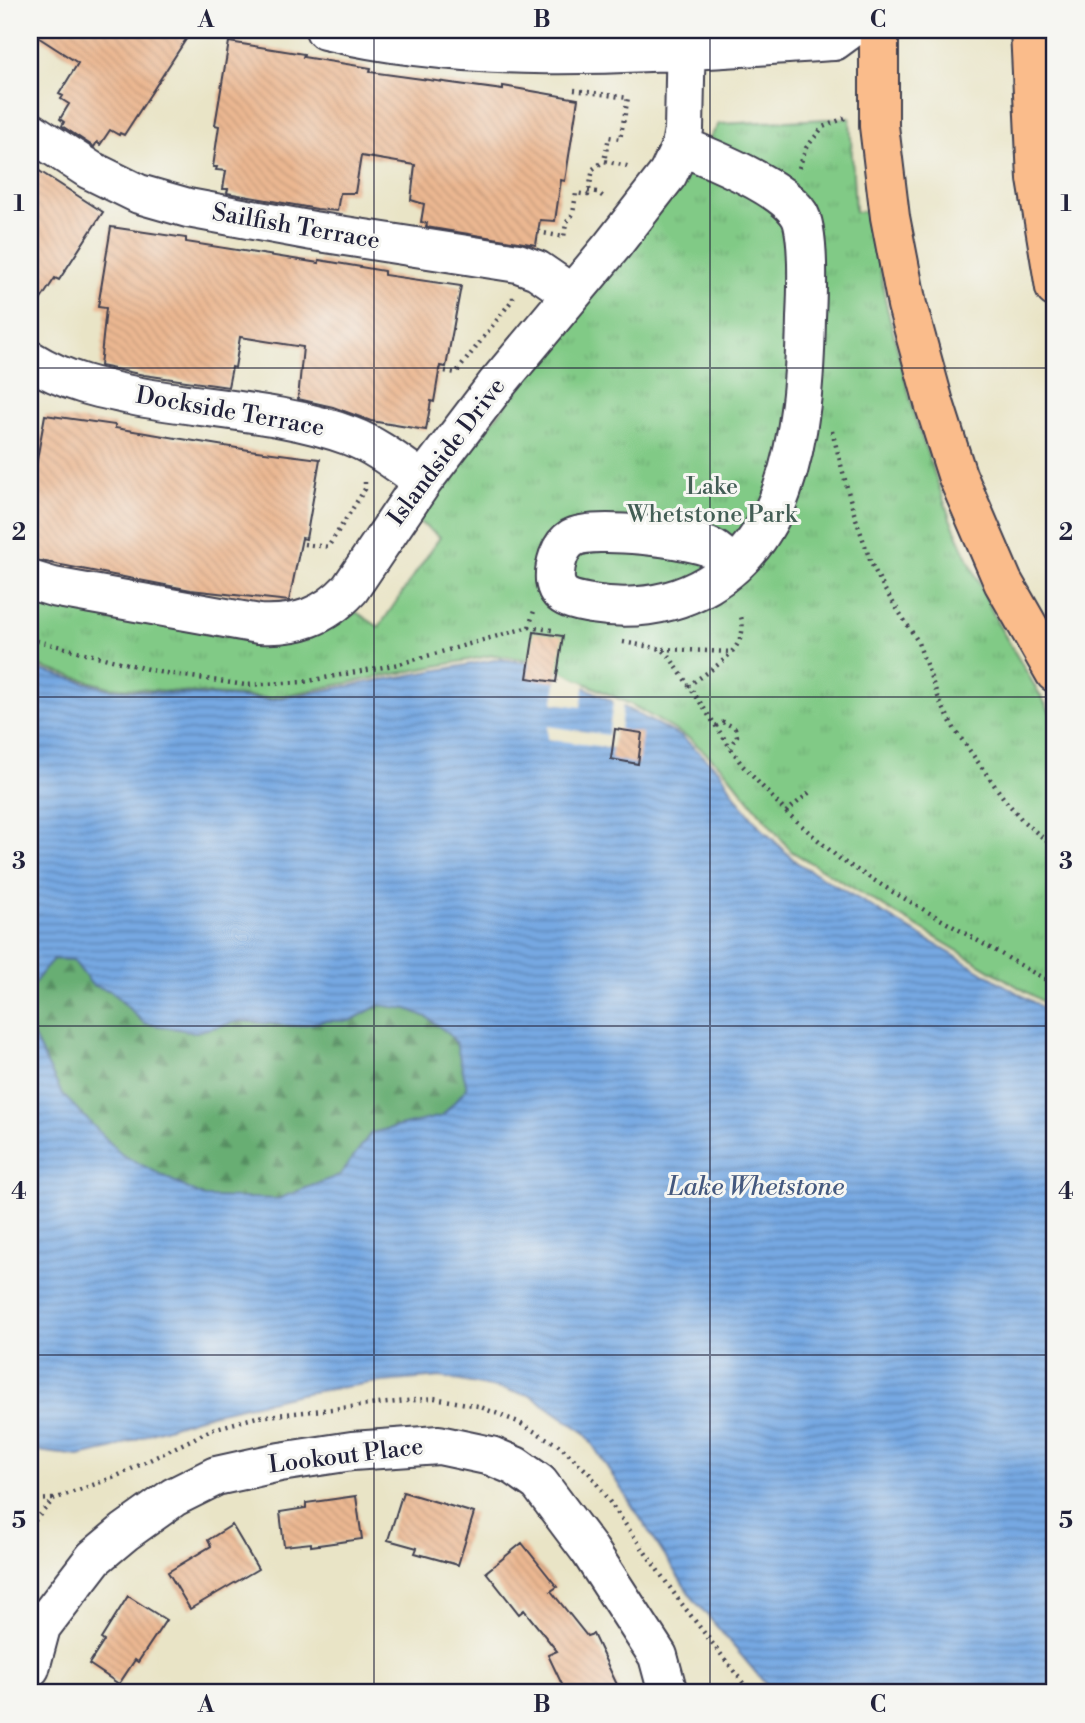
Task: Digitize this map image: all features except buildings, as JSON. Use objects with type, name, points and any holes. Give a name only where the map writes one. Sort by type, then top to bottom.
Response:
[{"type":"main road","points":[[879,30],[880,126],[890,218],[908,305],[934,404],[957,475],[1003,583],[1055,673]]},
{"type":"main road","points":[[1030,30],[1037,178],[1055,288]]},
{"type":"street","points":[[325,30],[444,50],[492,54],[571,55],[686,40],[834,41],[849,30]]},
{"type":"street","points":[[686,40],[686,106],[674,160],[718,160],[784,199],[799,212],[804,225],[806,342],[795,437],[787,474],[776,505],[750,547],[733,566]]},
{"type":"street","name":"Sailfish Terrace","points":[[30,131],[90,170],[139,194],[313,231],[510,262],[537,270],[572,294]]},
{"type":"street","name":"Islandside Drive","points":[[30,580],[53,587],[243,622],[291,624],[317,616],[343,596],[423,481],[496,385],[572,294],[674,160]]},
{"type":"street","name":"Dockside Terrace","points":[[30,360],[61,378],[89,387],[309,424],[364,442],[423,481]]},
{"type":"street","name":"Lookout Place","points":[[30,1668],[41,1628],[94,1558],[174,1497],[216,1476],[280,1462],[352,1451],[439,1445],[491,1456],[515,1466],[539,1483],[590,1551],[646,1636],[658,1656],[668,1693]]},
{"type":"path","points":[[571,55],[566,89],[628,98],[620,139],[609,137],[604,162]]},
{"type":"path","points":[[799,172],[806,148],[823,127],[847,118],[851,110]]},
{"type":"path","points":[[534,232],[564,237],[566,223],[573,214],[576,193],[588,195],[593,169],[604,162],[674,160]]},
{"type":"path","points":[[438,370],[456,373],[513,299],[510,262]]},
{"type":"path","points":[[831,422],[853,510],[871,563],[917,640],[940,702],[955,730],[1005,800],[1024,822],[1055,848]]},
{"type":"path","points":[[304,544],[328,547],[365,489],[364,442]]},
{"type":"path","points":[[688,686],[731,652],[743,635],[744,625],[740,614]]},
{"type":"path","points":[[30,639],[159,672],[245,685],[303,682],[398,664],[529,627],[562,631]]},
{"type":"path","points":[[617,641],[662,649],[731,652]]},
{"type":"path","points":[[662,649],[742,765],[786,812],[852,866],[1055,985]]},
{"type":"path","points":[[716,726],[724,722],[735,728],[737,736],[730,747]]},
{"type":"path","points":[[786,812],[810,792]]},
{"type":"path","points":[[30,1500],[54,1499]]},
{"type":"green space","name":"Lake Whetstone Park","points":[[850,118],[855,212],[870,211],[886,304],[915,418],[951,521],[998,624],[1055,720],[1055,1009],[791,851],[724,769],[690,739],[630,704],[537,661],[494,655],[270,698],[109,687],[30,664],[30,598],[260,642],[289,641],[311,636],[356,612],[379,627],[440,537],[416,520],[685,176],[719,124]]},
{"type":"green space","points":[[53,959],[73,960],[92,985],[111,991],[144,1023],[195,1032],[240,1021],[297,1026],[324,1021],[350,1021],[379,1005],[408,1009],[427,1017],[456,1043],[468,1088],[442,1116],[371,1133],[340,1175],[278,1199],[204,1197],[122,1155],[62,1094],[30,1030],[31,987]]},
{"type":"water","name":"Lake Whetstone","points":[[500,659],[541,665],[682,737],[720,771],[759,826],[796,862],[1055,1015],[1055,1693],[773,1693],[690,1595],[585,1433],[530,1395],[441,1377],[370,1383],[299,1394],[211,1414],[111,1449],[79,1456],[30,1450],[30,1030],[62,1094],[122,1155],[204,1197],[278,1199],[340,1175],[371,1133],[442,1116],[467,1088],[456,1043],[427,1017],[408,1009],[379,1005],[350,1021],[324,1021],[297,1026],[240,1021],[195,1032],[144,1023],[111,991],[92,985],[73,960],[53,959],[31,987],[30,994],[30,667],[108,689],[270,700]]},
{"type":"pier","points":[[558,670],[585,683],[581,707],[553,703]]},
{"type":"pier","points":[[614,698],[623,703],[620,730],[642,733],[638,764],[611,759],[612,748],[547,739],[548,726],[608,735]]}]
